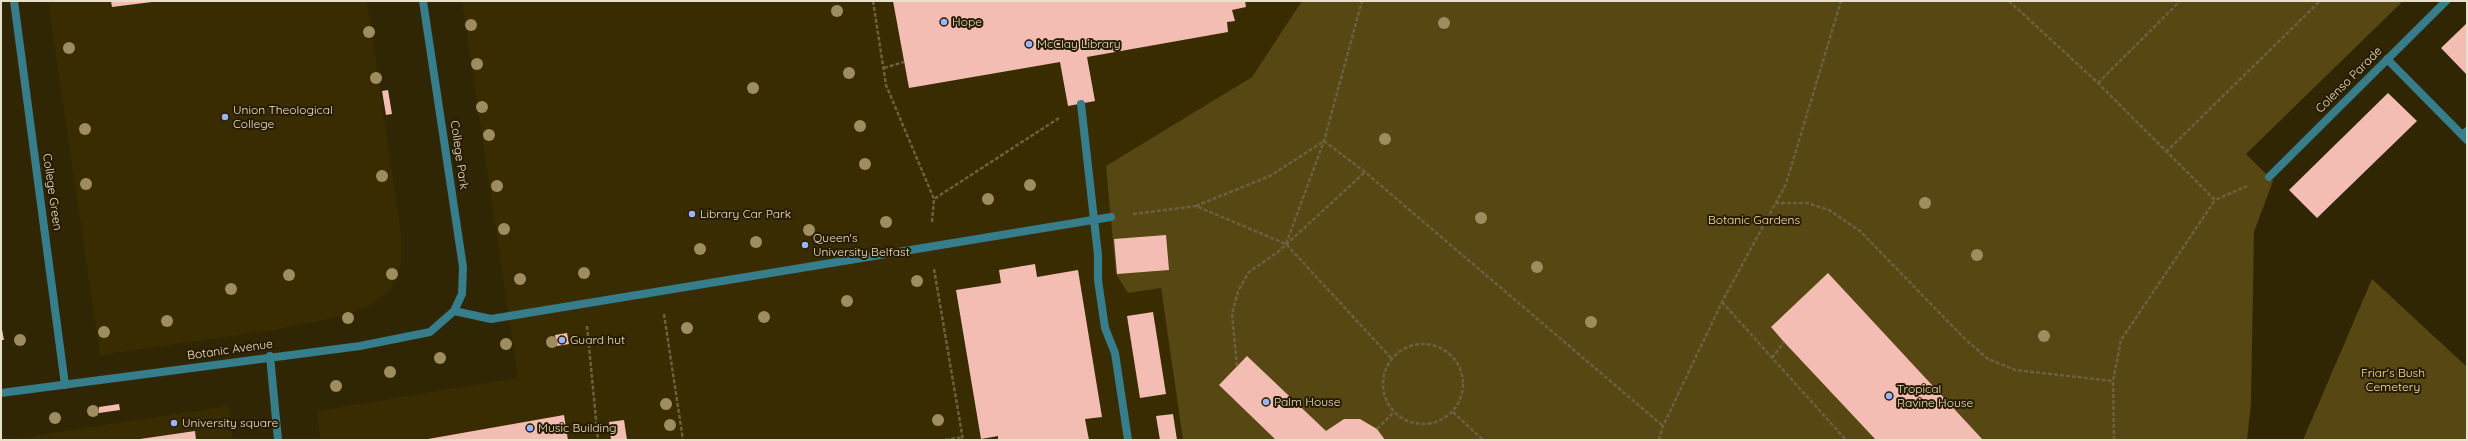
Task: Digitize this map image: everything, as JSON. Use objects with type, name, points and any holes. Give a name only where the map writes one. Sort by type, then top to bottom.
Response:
[{"type":"street","name":"College Green","points":[[14,1],[66,385]]},
{"type":"street","name":"College Park","points":[[423,1],[463,267],[462,294],[454,311]]},
{"type":"street","name":"Colenso Parade","points":[[2269,177],[2446,1]]},
{"type":"street","points":[[2387,59],[2466,135]]},
{"type":"street","points":[[1081,104],[1098,280],[1105,328],[1115,353],[1128,440]]},
{"type":"street","points":[[454,311],[491,318],[1111,217]]},
{"type":"street","name":"Botanic Avenue","points":[[1,393],[270,356],[360,346],[430,332],[454,311]]},
{"type":"street","points":[[270,356],[278,440]]},
{"type":"path","points":[[873,1],[886,85],[934,199]]},
{"type":"path","points":[[1286,244],[1324,141],[1362,1]]},
{"type":"path","points":[[1659,440],[1663,426],[1722,302],[1786,184],[1841,1]]},
{"type":"path","points":[[2009,1],[2098,83],[2215,200]]},
{"type":"path","points":[[2098,83],[2180,1]]},
{"type":"path","points":[[2166,152],[2320,1]]},
{"type":"path","points":[[884,68],[904,62]]},
{"type":"path","points":[[1324,141],[1365,172],[1663,426]]},
{"type":"path","points":[[1111,217],[1196,206],[1270,176],[1324,141]]},
{"type":"path","points":[[1237,366],[1232,314],[1238,291],[1249,272],[1278,252],[1365,172]]},
{"type":"path","points":[[2114,440],[2113,382],[2121,340],[2215,200],[2269,177]]},
{"type":"path","points":[[1776,203],[1807,204],[1822,208],[1856,228],[1965,339],[1988,359],[2015,370],[2113,382]]},
{"type":"path","points":[[1196,206],[1286,244],[1392,359]]},
{"type":"path","points":[[660,290],[683,440]]},
{"type":"path","points":[[584,302],[598,440]]},
{"type":"path","points":[[1722,302],[1846,440]]},
{"type":"path","points":[[1772,358],[1784,342]]},
{"type":"path","points":[[1422,344],[1434,345],[1454,358],[1460,368],[1464,385],[1459,403],[1453,412],[1442,421],[1429,424],[1415,424],[1402,419],[1394,412],[1383,390],[1383,379],[1392,359],[1411,346],[1422,344]]},
{"type":"path","points":[[1377,429],[1394,412]]},
{"type":"path","points":[[1453,412],[1483,440]]},
{"type":"path","points":[[945,440],[963,437]]},
{"type":"shaded area","name":"Union Theological College","points":[[48,1],[367,1],[401,233],[401,263],[391,289],[369,306],[339,317],[266,331],[100,355]]},
{"type":"shaded area","name":"Queen's University Belfast","points":[[462,1],[1302,1],[1252,77],[1106,166],[1111,217],[1128,293],[1161,288],[1183,440],[320,440],[317,411],[518,378]]},
{"type":"shaded area","name":"University square","points":[[229,406],[233,440],[6,440]]},
{"type":"green space","name":"Botanic Gardens","points":[[1302,1],[2403,1],[2246,154],[2273,181],[2254,232],[2251,404],[2247,440],[1183,440],[1161,288],[1128,293],[1116,274],[1106,166],[1252,77]]},
{"type":"green space","name":"Friar's Bush Cemetery","points":[[2372,279],[2467,367],[2467,440],[2303,440]]},
{"type":"building","points":[[111,1],[152,1],[152,2],[112,7]]},
{"type":"building","name":"McClay Library","points":[[893,1],[1245,1],[1246,7],[1232,10],[1235,21],[1227,22],[1228,32],[1087,57],[1095,101],[1068,106],[1060,62],[909,88]]},
{"type":"building","points":[[2467,23],[2467,75],[2441,48]]},
{"type":"building","points":[[388,90],[392,114],[386,115],[382,91]]},
{"type":"building","points":[[2388,93],[2417,121],[2317,218],[2289,190]]},
{"type":"building","points":[[1166,235],[1169,270],[1117,274],[1114,239]]},
{"type":"building","points":[[1035,264],[1037,277],[1078,270],[1102,417],[1085,419],[1089,440],[998,440],[998,436],[981,439],[956,290],[1001,283],[999,270]]},
{"type":"building","name":"Tropical Ravine House","points":[[1828,273],[1983,440],[1876,440],[1784,342],[1771,327]]},
{"type":"building","points":[[1153,312],[1166,394],[1140,398],[1127,316]]},
{"type":"building","points":[[1,324],[4,340],[1,340]]},
{"type":"building","name":"Guard hut","points":[[567,333],[569,344],[557,346],[555,335]]},
{"type":"building","name":"Palm House","points":[[1247,356],[1326,431],[1344,419],[1360,419],[1377,429],[1385,440],[1276,440],[1219,385]]},
{"type":"building","points":[[119,404],[120,410],[99,413],[99,407]]},
{"type":"building","points":[[1173,414],[1177,440],[1160,440],[1156,416]]},
{"type":"building","name":"Music Building","points":[[564,415],[568,440],[428,440],[428,439]]},
{"type":"building","points":[[624,420],[627,440],[611,440],[609,422]]},
{"type":"building","points":[[195,431],[196,440],[140,440],[140,439]]},
{"type":"place","name":"Hope","points":[[944,22]]},
{"type":"place","name":"McClay Library","points":[[1029,44]]},
{"type":"place","name":"Union Theological College","points":[[225,117]]},
{"type":"place","name":"Library Car Park","points":[[692,214]]},
{"type":"place","name":"Queen's University Belfast","points":[[805,245]]},
{"type":"place","name":"Guard hut","points":[[562,340]]},
{"type":"place","name":"Tropical Ravine House","points":[[1889,396]]},
{"type":"place","name":"Palm House","points":[[1266,402]]},
{"type":"place","name":"University square","points":[[174,423]]},
{"type":"place","name":"Music Building","points":[[530,428]]}]
